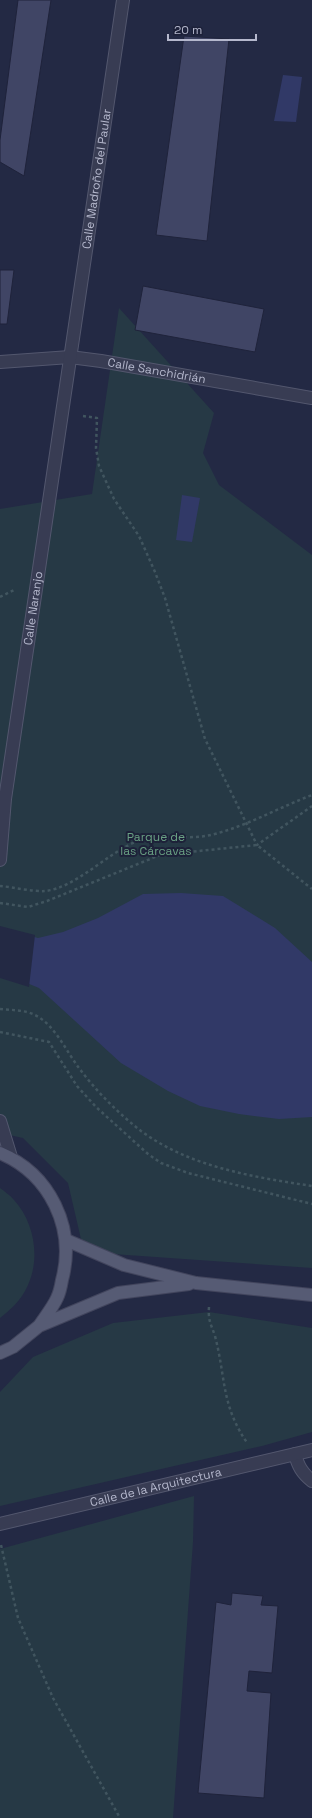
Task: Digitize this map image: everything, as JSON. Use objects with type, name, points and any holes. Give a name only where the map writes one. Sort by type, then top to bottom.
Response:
[{"type":"main road","points":[[0,1152],[12,1158],[36,1177],[55,1202],[66,1240],[66,1264],[58,1297],[39,1326]]},
{"type":"main road","points":[[66,1240],[124,1265],[196,1283],[312,1295]]},
{"type":"main road","points":[[0,1353],[13,1347],[39,1326],[118,1294],[196,1283]]},
{"type":"street","name":"Calle Madroño del Paular","points":[[70,357],[123,0]]},
{"type":"street","name":"Calle Sanchidrián","points":[[0,362],[70,357],[101,360],[312,398]]},
{"type":"street","name":"Calle Naranjo","points":[[0,860],[5,799],[63,415],[70,357]]},
{"type":"street","points":[[0,1121],[12,1158]]},
{"type":"street","name":"Calle de la Arquitectura","points":[[0,1524],[312,1450]]},
{"type":"street","points":[[295,1454],[298,1466],[304,1475],[312,1481]]},
{"type":"path","points":[[63,415],[98,418],[96,448],[99,466],[114,499],[139,536],[155,572],[165,598],[205,739],[257,845],[312,889]]},
{"type":"path","points":[[0,886],[45,891],[67,884],[118,851],[138,841],[151,838],[209,835],[247,824],[312,795]]},
{"type":"path","points":[[0,903],[28,907],[47,901],[160,855],[257,845],[312,806]]},
{"type":"path","points":[[0,1009],[26,1012],[37,1016],[49,1025],[96,1090],[141,1131],[159,1142],[195,1160],[224,1169],[312,1186]]},
{"type":"path","points":[[0,1032],[49,1042],[77,1086],[148,1154],[161,1163],[188,1173],[312,1204]]},
{"type":"path","points":[[212,1285],[208,1320],[215,1336],[227,1404],[238,1430],[261,1462]]},
{"type":"path","points":[[0,1538],[18,1618],[53,1698],[120,1818]]},
{"type":"green space","name":"Parque de las Cárcavas","points":[[119,308],[214,413],[203,453],[219,485],[312,555],[312,1268],[84,1252],[68,1183],[23,1138],[0,1133],[0,509],[92,494]]},
{"type":"green space","points":[[0,1188],[14,1200],[27,1220],[34,1244],[34,1256],[30,1280],[25,1291],[14,1306],[0,1318]]},
{"type":"green space","points":[[209,1312],[312,1328],[312,1432],[262,1446],[0,1506],[0,1392],[33,1357],[113,1323]]},
{"type":"green space","points":[[194,1496],[193,1542],[173,1818],[0,1818],[0,1549]]},
{"type":"water","points":[[283,75],[302,77],[296,122],[274,121]]},
{"type":"water","points":[[182,495],[200,498],[192,542],[176,540]]},
{"type":"water","points":[[181,893],[223,896],[275,928],[312,962],[312,1117],[279,1119],[239,1114],[200,1106],[168,1091],[121,1063],[39,988],[17,979],[0,928],[38,938],[63,932],[98,918],[143,894]]},
{"type":"pier","points":[[0,926],[35,935],[29,987],[0,978]]},
{"type":"building","points":[[18,0],[51,0],[24,176],[0,162],[0,140]]},
{"type":"building","points":[[184,36],[229,39],[207,241],[156,235]]},
{"type":"building","points":[[0,270],[14,270],[7,324],[0,324]]},
{"type":"building","points":[[143,286],[264,309],[255,352],[135,330]]},
{"type":"building","points":[[232,1593],[263,1596],[261,1605],[278,1606],[272,1673],[249,1671],[247,1691],[271,1693],[264,1798],[198,1793],[216,1602],[231,1605]]}]
